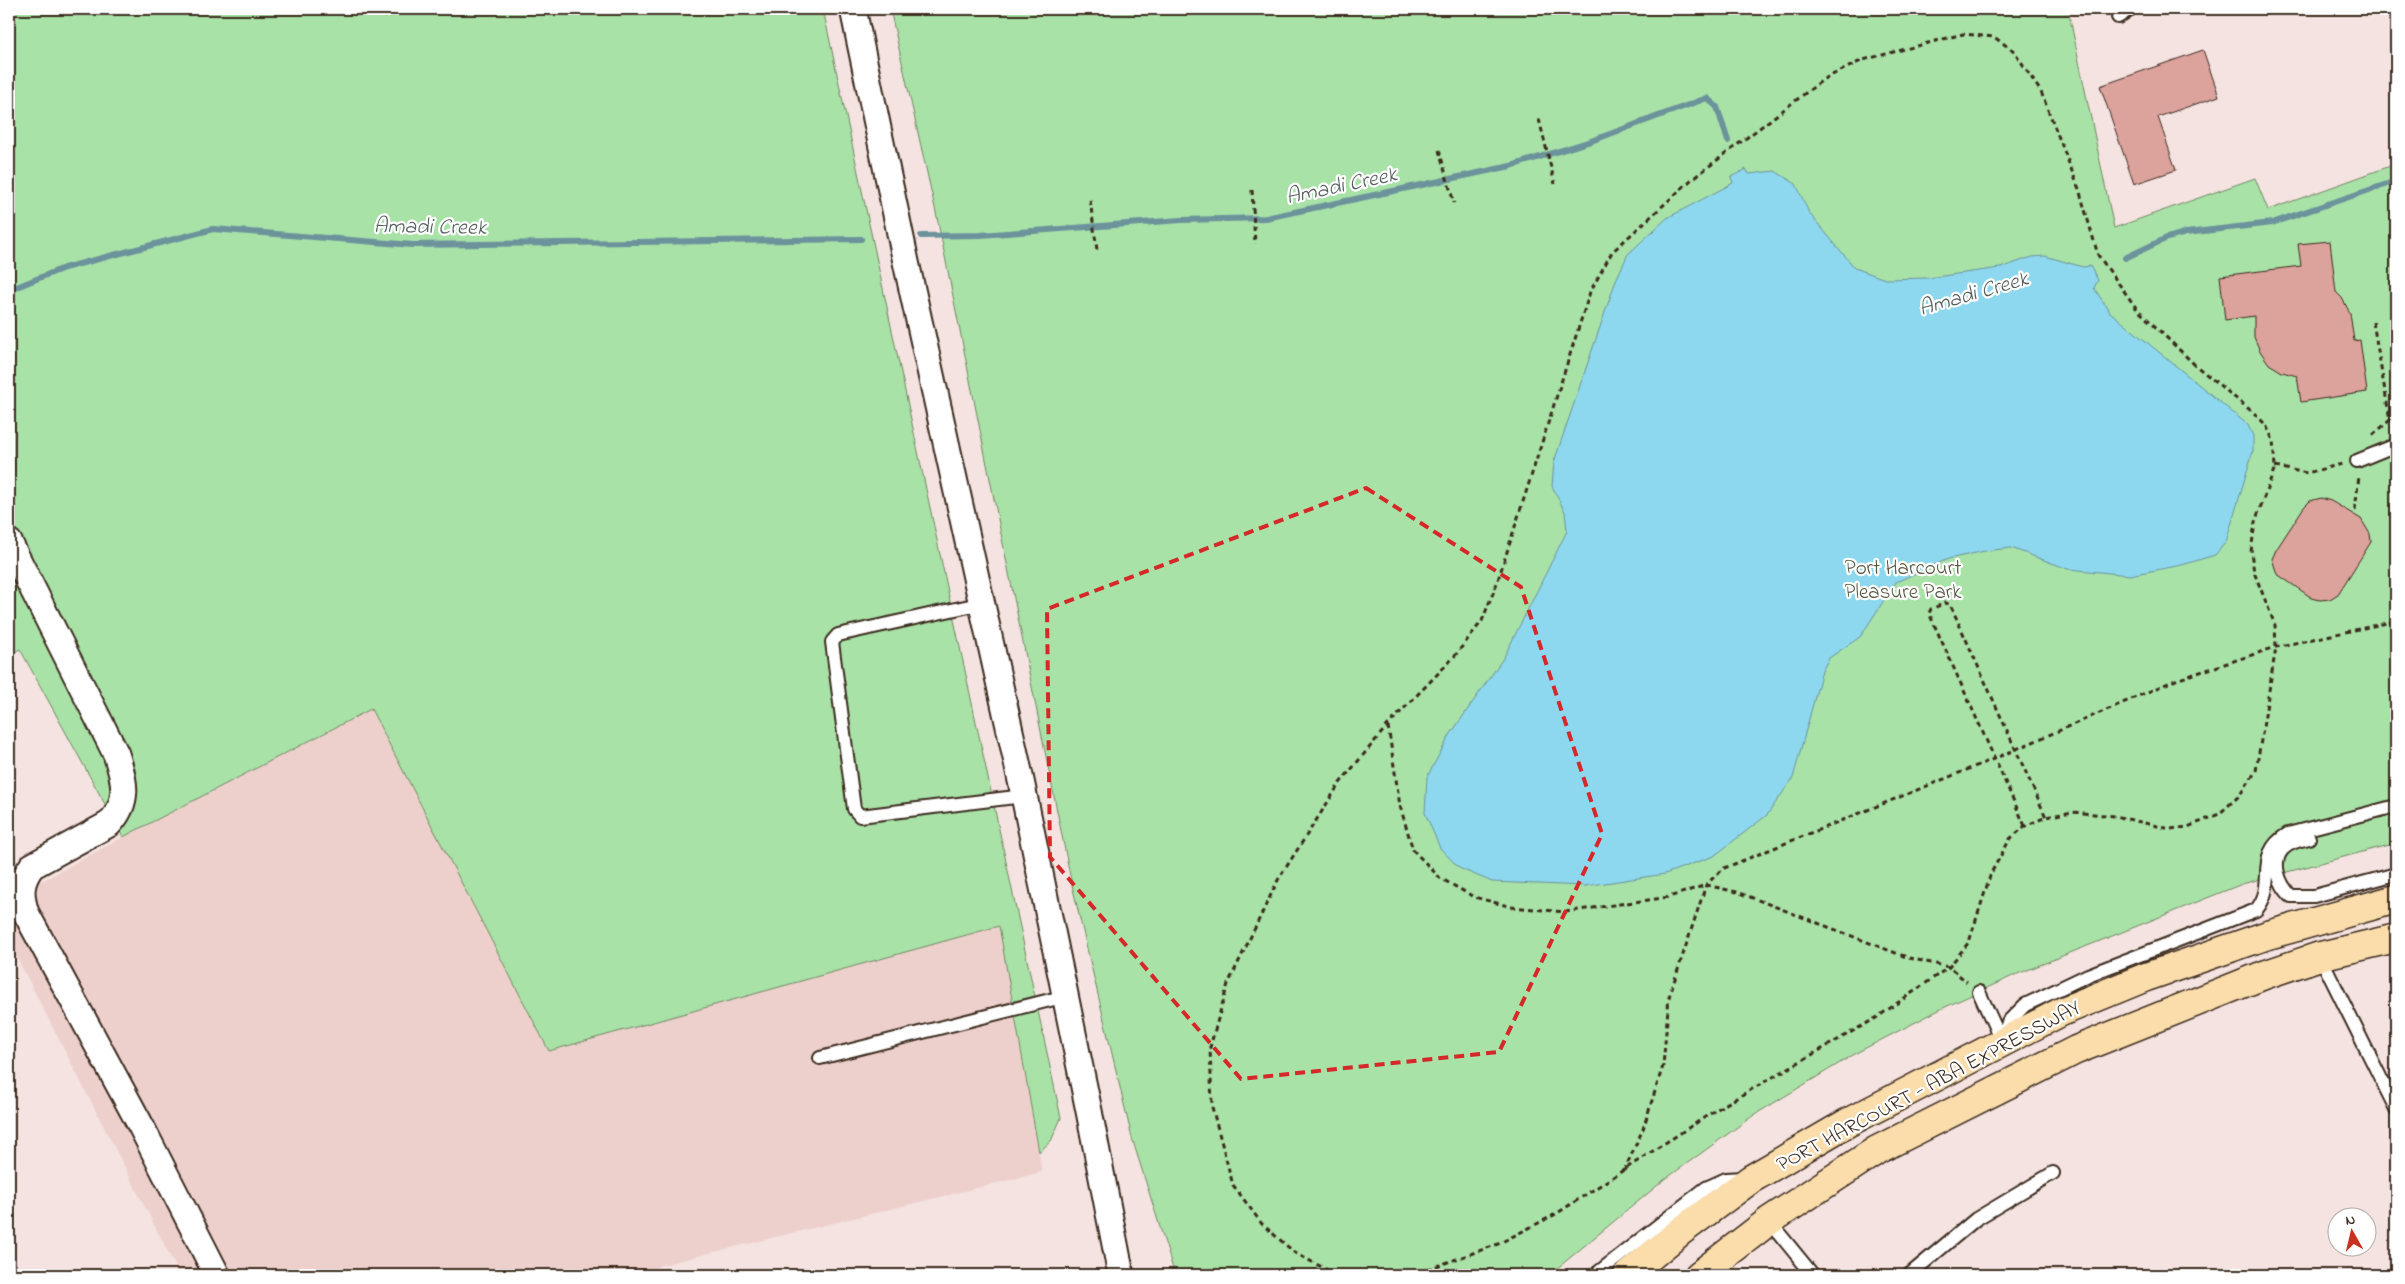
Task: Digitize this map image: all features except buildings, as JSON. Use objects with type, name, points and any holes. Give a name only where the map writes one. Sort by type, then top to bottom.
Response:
[{"type":"highway","name":"PORT HARCOURT - ABA EXPRESSWAY","points":[[1628,1275],[1681,1231],[1756,1176],[1847,1123],[2061,1012],[2146,978],[2268,935],[2396,899]]},
{"type":"highway","name":"PORT HARCOURT - ABA EXPRESSWAY","points":[[1699,1275],[1769,1221],[1877,1150],[2076,1050],[2264,975],[2320,956],[2396,938]]},
{"type":"street","points":[[853,9],[908,272],[983,602],[1066,996],[1121,1275]]},
{"type":"street","points":[[9,542],[116,754],[124,779],[125,790],[124,801],[117,816],[109,824],[32,866],[24,876],[21,887],[26,913],[141,1126],[217,1275]]},
{"type":"lane","points":[[2118,17],[2130,9]]},
{"type":"lane","points":[[2357,460],[2396,445]]},
{"type":"lane","points":[[983,602],[838,635],[832,642],[832,654],[854,808],[860,816],[1024,796]]},
{"type":"lane","points":[[2002,1042],[2008,1022],[2024,1005],[2088,975],[2256,910],[2264,902],[2267,892],[2268,858],[2276,841],[2288,834],[2396,806]]},
{"type":"lane","points":[[2396,815],[2293,842],[2283,848],[2277,866],[2284,889],[2291,896],[2314,896],[2396,874]]},
{"type":"lane","points":[[2320,956],[2396,1109]]},
{"type":"lane","points":[[1979,992],[2002,1042]]},
{"type":"lane","points":[[820,1058],[1066,996]]},
{"type":"lane","points":[[1909,1275],[1976,1219],[2053,1173]]},
{"type":"lane","points":[[1595,1275],[1706,1188],[1726,1179],[1756,1176]]},
{"type":"lane","points":[[1769,1221],[1813,1275]]},
{"type":"path","points":[[1337,1275],[1295,1253],[1262,1224],[1233,1185],[1212,1107],[1210,1047],[1228,984],[1278,880],[1340,782],[1388,725],[1454,657],[1482,621],[1497,583],[1590,292],[1612,252],[1691,180],[1824,79],[1863,60],[1964,34],[1994,37],[2014,51],[2041,92],[2079,189],[2098,255],[2137,309],[2195,365],[2266,425],[2273,440],[2276,467],[2254,522],[2251,552],[2254,572],[2275,625],[2276,647],[2256,771],[2239,796],[2219,814],[2188,827],[2170,829],[2106,816],[2072,812],[2046,817],[2025,826],[2010,839],[1991,873],[1969,942],[1949,967],[1876,1018],[1720,1108],[1556,1214],[1498,1244],[1412,1275]]},
{"type":"path","points":[[1539,119],[1555,184]]},
{"type":"path","points":[[1439,150],[1454,203]]},
{"type":"path","points":[[1252,190],[1255,244]]},
{"type":"path","points":[[1090,200],[1097,250]]},
{"type":"path","points":[[2355,510],[2359,477],[2355,447],[2366,442],[2390,420],[2373,322]]},
{"type":"path","points":[[2276,467],[2307,473],[2357,460]]},
{"type":"path","points":[[2025,826],[1996,758],[1929,613],[1931,609],[1945,603],[1950,604],[2046,817]]},
{"type":"path","points":[[1624,1171],[1643,1129],[1662,1066],[1669,997],[1706,885],[1722,869],[1996,758],[2173,681],[2276,647],[2396,621]]},
{"type":"path","points":[[1388,725],[1400,806],[1413,850],[1440,878],[1474,896],[1512,907],[1565,912],[1669,897],[1706,885],[1737,892],[1909,958],[1949,967],[1979,992]]},
{"type":"highlighted area","points":[[1366,488],[1521,587],[1602,834],[1499,1052],[1241,1079],[1050,857],[1047,609]]},
{"type":"shaded area","points":[[371,709],[549,1051],[999,926],[1042,1172],[661,1265],[642,1275],[180,1275],[9,942],[9,899],[123,837]]},
{"type":"green space","points":[[9,9],[823,9],[1061,1118],[1051,1141],[1039,1152],[999,926],[549,1051],[371,709],[123,837],[20,649],[9,655]]},
{"type":"green space","name":"Port Harcourt Pleasure Park","points":[[890,9],[2068,9],[2114,228],[2255,178],[2268,210],[2396,164],[2396,843],[2242,884],[2015,975],[1941,1009],[1858,1052],[1754,1115],[1664,1180],[1549,1275],[1175,1275],[1132,1138],[1072,885],[937,217]]},
{"type":"water","points":[[1746,169],[1749,174],[1775,171],[1796,184],[1809,213],[1855,268],[1885,279],[1928,278],[2000,268],[2032,257],[2045,256],[2083,267],[2090,266],[2098,280],[2094,288],[2110,312],[2248,425],[2253,436],[2253,451],[2226,542],[2215,555],[2182,565],[2130,575],[2068,569],[2011,548],[1985,551],[1948,559],[1896,582],[1860,637],[1829,658],[1822,671],[1793,778],[1767,815],[1714,856],[1665,874],[1585,886],[1492,882],[1459,868],[1440,848],[1425,813],[1427,777],[1450,735],[1504,657],[1567,531],[1565,512],[1552,486],[1554,462],[1616,280],[1628,254],[1667,218],[1733,183],[1731,177]]},
{"type":"waterway","name":"Amadi Creek","points":[[921,236],[980,235],[1181,220],[1266,218],[1511,166],[1591,141],[1707,98],[1717,107],[1728,141]]},
{"type":"waterway","name":"Amadi Creek","points":[[2125,258],[2167,238],[2186,233],[2272,223],[2396,181]]},
{"type":"waterway","name":"Amadi Creek","points":[[9,290],[64,268],[213,229],[413,245],[861,239]]}]
